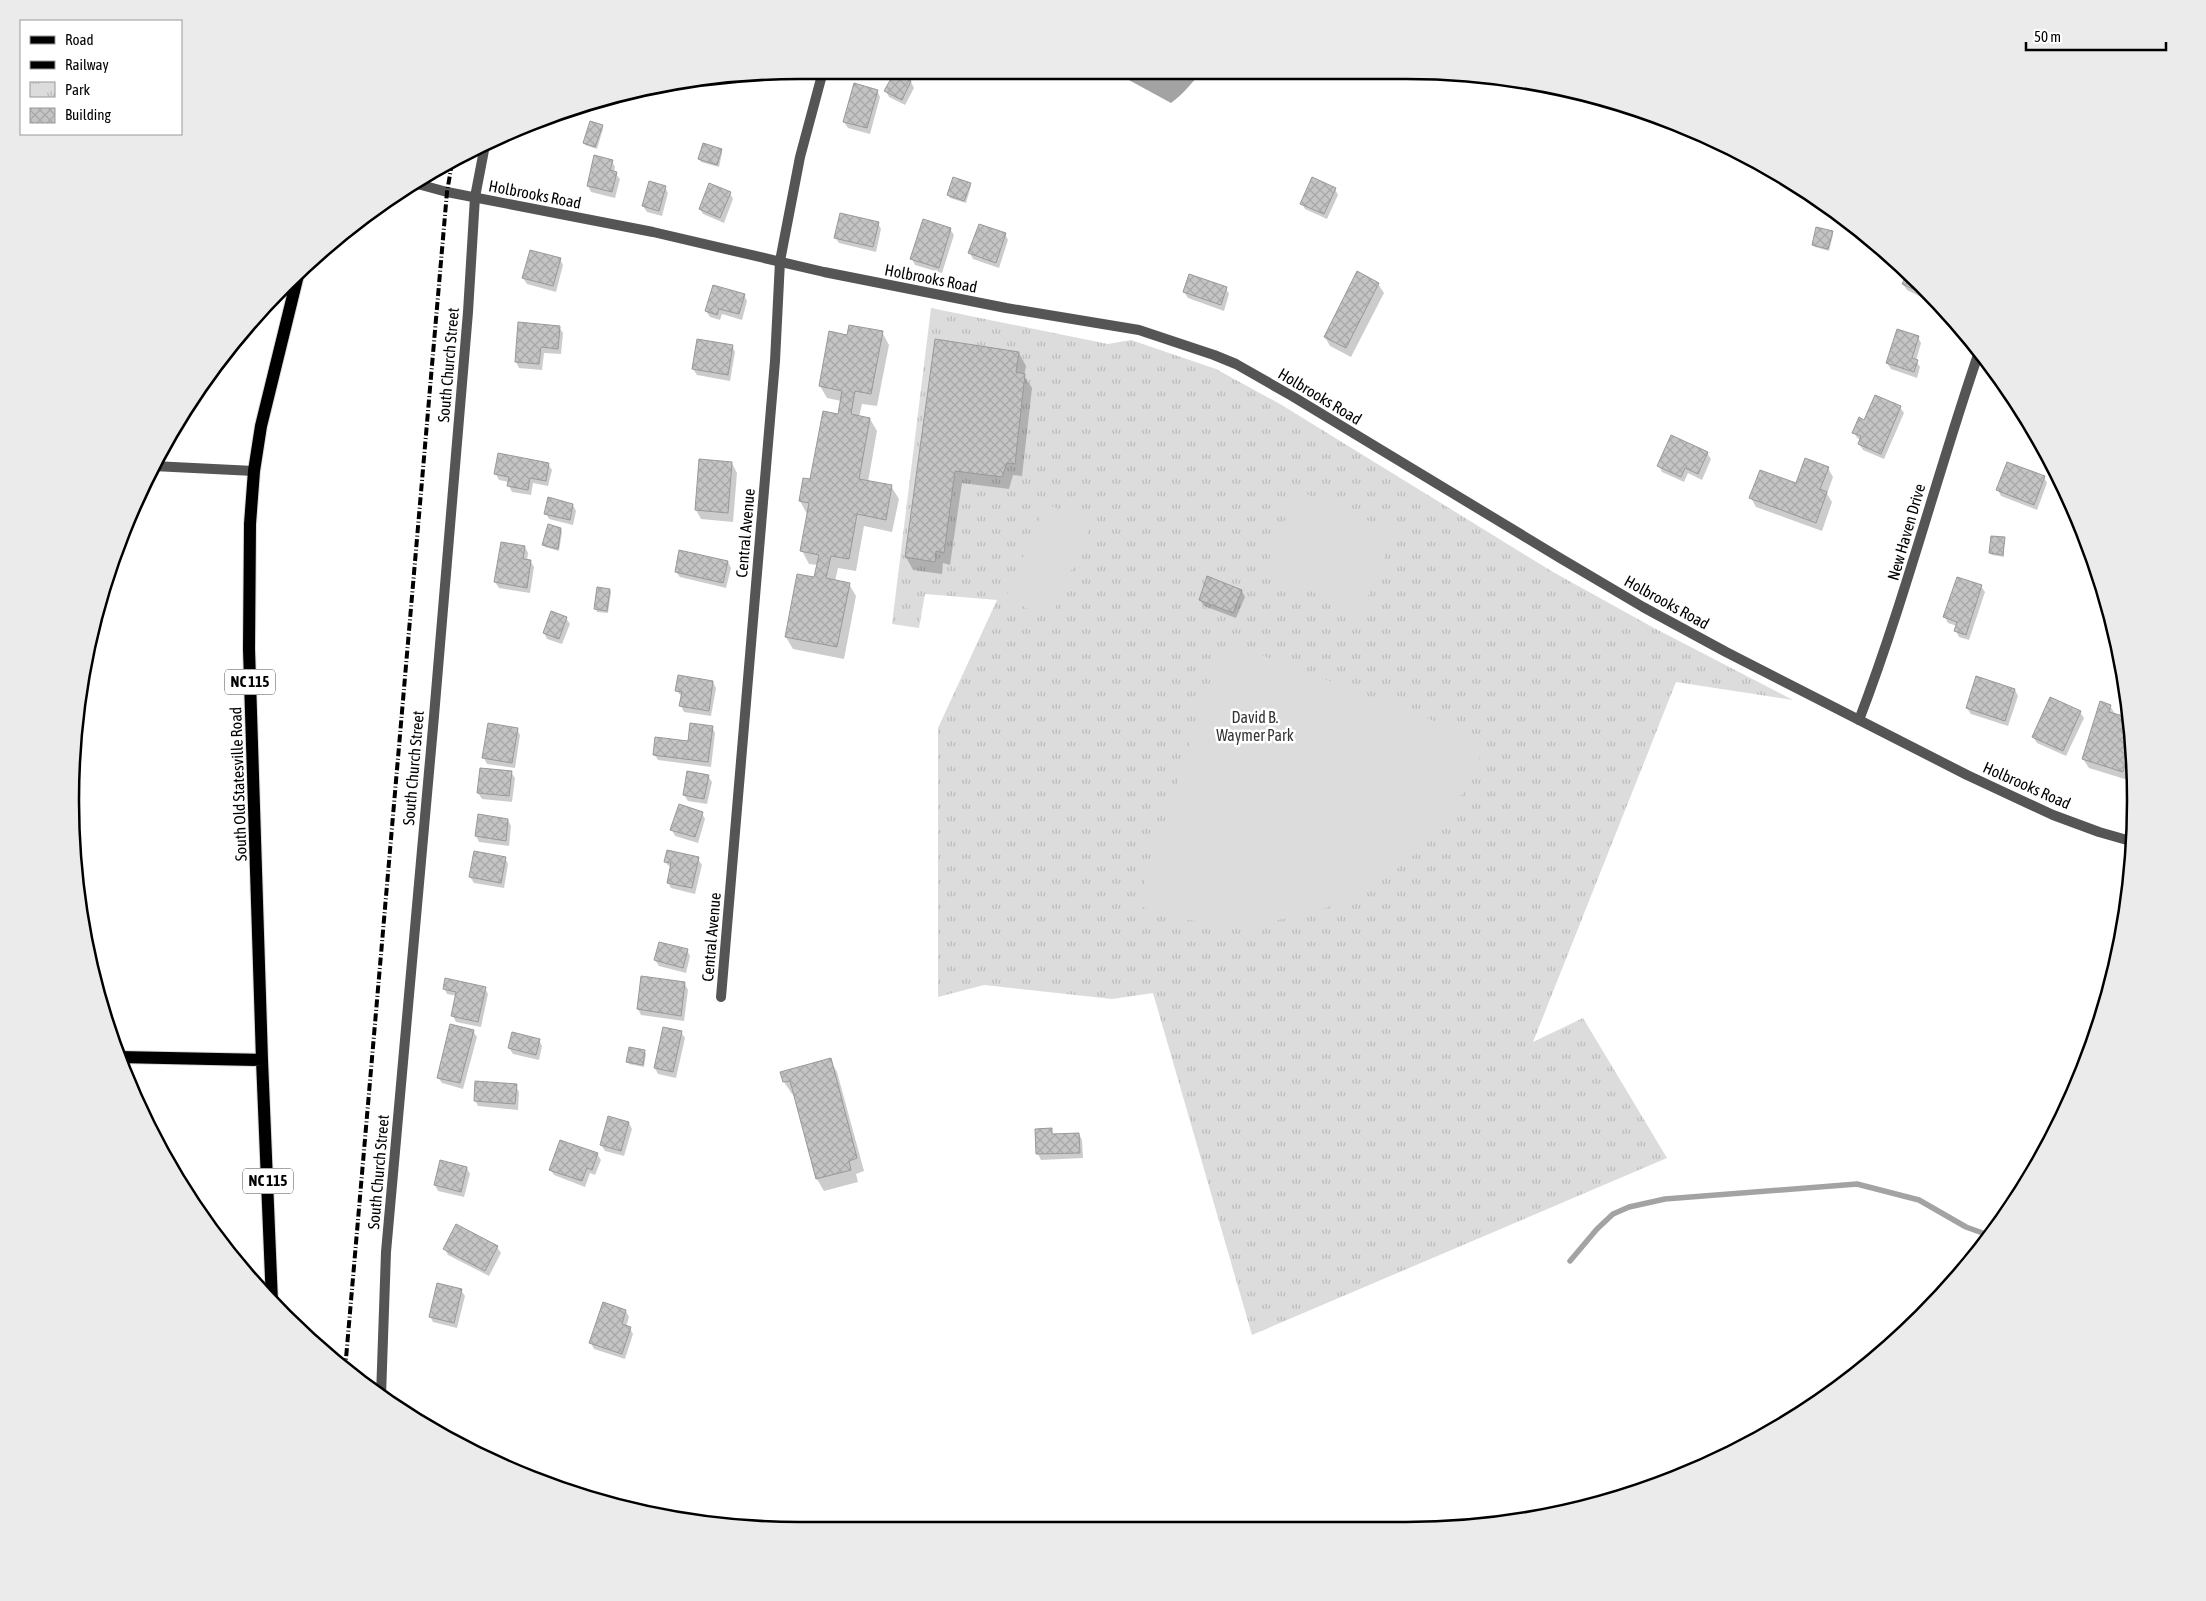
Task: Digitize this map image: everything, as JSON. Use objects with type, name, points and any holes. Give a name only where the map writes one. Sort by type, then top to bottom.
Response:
[{"type":"main road","name":"South Old Statesville Road","points":[[272,1291],[262,1060],[248,597],[254,471],[263,417],[296,285]]},
{"type":"main road","points":[[127,1057],[262,1060]]},
{"type":"street","name":"Central Avenue","points":[[721,997],[774,371],[780,261],[800,157],[821,79]]},
{"type":"street","name":"South Church Street","points":[[381,1388],[387,1243],[468,312],[475,197],[484,152]]},
{"type":"street","name":"Holbrooks Road","points":[[424,185],[653,232],[824,272],[1006,308],[1139,330],[1214,354],[1292,396],[1644,607],[1967,775],[2053,815],[2126,840]]},
{"type":"street","name":"New Haven Drive","points":[[1859,720],[1916,555],[1937,478],[1976,358]]},
{"type":"street","points":[[161,466],[254,471]]},
{"type":"green space","name":"David B. Waymer Park","points":[[931,308],[1108,344],[1131,340],[1216,369],[1280,404],[1553,572],[1654,628],[1793,700],[1676,682],[1533,1042],[1583,1018],[1667,1158],[1252,1335],[1153,993],[1112,999],[984,985],[938,997],[938,728],[997,600],[925,594],[919,628],[892,624]]},
{"type":"green space","points":[[1297,490],[1395,532],[1361,613],[1264,571]]},
{"type":"green space","points":[[1046,504],[1092,522],[1051,618],[1005,599]]},
{"type":"green space","points":[[1240,647],[1487,741],[1466,786],[1451,812],[1425,843],[1396,869],[1364,890],[1330,906],[1294,917],[1256,923],[1217,923],[1167,916],[1137,905],[1219,654]]},
{"type":"shaded area","points":[[1127,79],[1195,79],[1171,103]]},
{"type":"building","points":[[891,79],[907,79],[911,81],[902,100],[884,91]]},
{"type":"building","points":[[854,83],[878,90],[867,128],[843,122]]},
{"type":"building","points":[[590,121],[603,125],[595,147],[583,143]]},
{"type":"building","points":[[703,143],[722,149],[717,165],[698,159]]},
{"type":"building","points":[[594,155],[613,160],[610,170],[617,172],[612,192],[587,186]]},
{"type":"building","points":[[953,177],[971,183],[964,201],[947,195]]},
{"type":"building","points":[[1312,177],[1336,188],[1324,214],[1300,204]]},
{"type":"building","points":[[649,181],[666,186],[659,211],[642,206]]},
{"type":"building","points":[[709,183],[731,192],[720,218],[699,209]]},
{"type":"building","points":[[840,213],[879,222],[873,247],[834,238]]},
{"type":"building","points":[[923,219],[951,228],[939,268],[910,259]]},
{"type":"building","points":[[979,224],[1006,233],[996,263],[968,253]]},
{"type":"building","points":[[1816,227],[1833,231],[1828,249],[1812,245]]},
{"type":"building","points":[[530,250],[561,258],[553,286],[522,278]]},
{"type":"building","points":[[1357,271],[1379,283],[1346,348],[1324,337]]},
{"type":"building","points":[[1189,274],[1227,287],[1221,305],[1183,292]]},
{"type":"building","points":[[1904,279],[1917,291],[1902,284]]},
{"type":"building","points":[[713,285],[745,294],[739,314],[719,309],[717,315],[705,311]]},
{"type":"building","points":[[518,322],[560,326],[558,349],[541,347],[539,364],[515,362]]},
{"type":"building","points":[[849,325],[883,331],[871,394],[855,391],[851,414],[870,418],[859,479],[892,485],[886,520],[857,514],[849,559],[831,556],[826,578],[850,583],[837,647],[785,637],[797,574],[814,577],[819,555],[800,551],[809,503],[799,501],[803,478],[810,479],[823,411],[838,414],[842,391],[819,386],[829,331],[847,335]]},
{"type":"building","points":[[1897,329],[1919,336],[1912,358],[1918,360],[1914,372],[1886,363]]},
{"type":"building","points":[[697,339],[733,345],[728,375],[692,369]]},
{"type":"building","points":[[935,339],[1019,352],[1016,372],[1025,374],[1015,464],[1007,463],[1002,477],[955,471],[944,553],[936,551],[935,562],[905,557]]},
{"type":"building","points":[[1875,395],[1901,406],[1881,454],[1858,444],[1861,436],[1852,433],[1859,417],[1864,420]]},
{"type":"building","points":[[1671,435],[1708,452],[1698,474],[1685,468],[1681,477],[1657,466]]},
{"type":"building","points":[[498,453],[549,463],[546,481],[530,478],[528,490],[507,486],[509,477],[494,474]]},
{"type":"building","points":[[1805,458],[1829,467],[1820,489],[1827,492],[1816,523],[1749,498],[1760,470],[1796,483]]},
{"type":"building","points":[[699,459],[732,462],[728,513],[695,510]]},
{"type":"building","points":[[2007,462],[2045,476],[2034,505],[1996,490]]},
{"type":"building","points":[[548,497],[573,504],[570,520],[544,514]]},
{"type":"building","points":[[548,524],[561,528],[558,549],[542,545]]},
{"type":"building","points":[[1991,536],[2005,537],[2003,555],[1989,553]]},
{"type":"building","points":[[501,542],[525,546],[523,559],[531,560],[527,588],[494,582]]},
{"type":"building","points":[[679,550],[728,561],[723,583],[675,572]]},
{"type":"building","points":[[1207,576],[1242,590],[1233,613],[1199,600]]},
{"type":"building","points":[[1957,577],[1982,585],[1966,635],[1954,631],[1957,622],[1943,617]]},
{"type":"building","points":[[597,587],[610,589],[607,611],[594,609]]},
{"type":"building","points":[[551,611],[567,617],[559,639],[543,633]]},
{"type":"building","points":[[678,675],[713,681],[709,711],[679,706],[682,692],[675,691]]},
{"type":"building","points":[[1976,676],[2015,689],[2005,721],[1966,708]]},
{"type":"building","points":[[2050,697],[2081,711],[2063,751],[2032,737]]},
{"type":"building","points":[[2100,701],[2111,705],[2109,712],[2122,716],[2126,762],[2123,772],[2082,759]]},
{"type":"building","points":[[488,723],[518,728],[512,763],[482,758]]},
{"type":"building","points":[[690,723],[713,726],[708,762],[653,755],[655,737],[688,741]]},
{"type":"building","points":[[480,768],[512,771],[509,796],[477,793]]},
{"type":"building","points":[[687,771],[709,775],[704,799],[683,795]]},
{"type":"building","points":[[679,804],[703,812],[695,837],[670,830]]},
{"type":"building","points":[[478,814],[508,819],[506,841],[475,836]]},
{"type":"building","points":[[667,850],[699,857],[692,888],[667,883],[671,863],[664,862]]},
{"type":"building","points":[[474,851],[506,857],[501,883],[469,877]]},
{"type":"building","points":[[659,942],[688,949],[683,968],[654,960]]},
{"type":"building","points":[[641,976],[685,982],[681,1016],[637,1009]]},
{"type":"building","points":[[445,978],[486,987],[478,1022],[451,1016],[456,992],[443,989]]},
{"type":"building","points":[[450,1024],[474,1030],[460,1083],[437,1078]]},
{"type":"building","points":[[663,1027],[682,1031],[673,1072],[654,1068]]},
{"type":"building","points":[[512,1032],[540,1039],[536,1055],[508,1048]]},
{"type":"building","points":[[629,1047],[645,1050],[643,1065],[626,1062]]},
{"type":"building","points":[[831,1058],[857,1158],[849,1161],[851,1170],[816,1179],[790,1081],[783,1082],[780,1072]]},
{"type":"building","points":[[475,1081],[517,1084],[515,1104],[474,1101]]},
{"type":"building","points":[[608,1116],[629,1122],[621,1151],[600,1145]]},
{"type":"building","points":[[1052,1128],[1052,1134],[1079,1133],[1080,1153],[1036,1154],[1035,1129]]},
{"type":"building","points":[[560,1140],[598,1153],[592,1170],[587,1168],[582,1181],[549,1170]]},
{"type":"building","points":[[440,1160],[467,1167],[461,1192],[434,1185]]},
{"type":"building","points":[[456,1224],[498,1246],[485,1271],[443,1249]]},
{"type":"building","points":[[437,1283],[462,1289],[454,1323],[429,1317]]},
{"type":"building","points":[[603,1302],[626,1310],[622,1324],[631,1327],[622,1354],[589,1343]]},
{"type":"waterway","points":[[1570,1261],[1597,1229],[1613,1214],[1629,1207],[1665,1199],[1857,1184],[1919,1200],[1966,1227],[1983,1233]]},
{"type":"railway","points":[[346,1360],[447,192],[451,169]]}]
